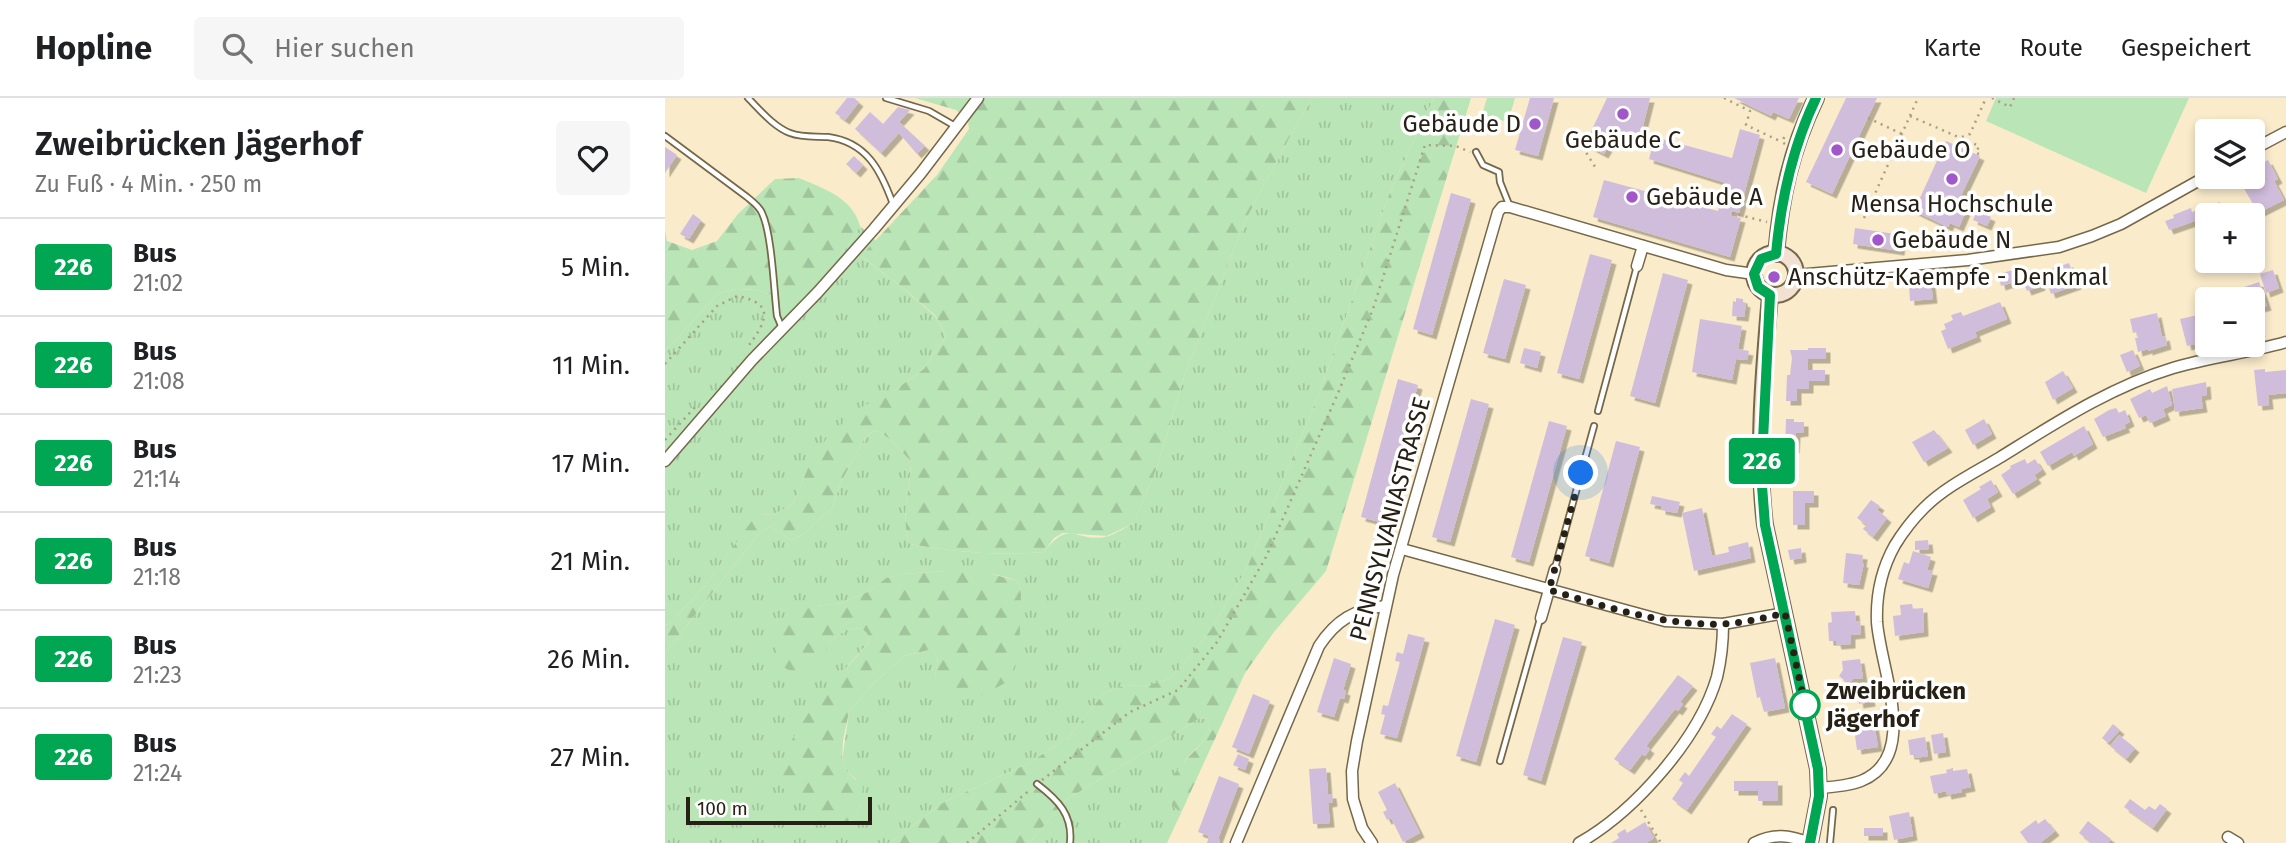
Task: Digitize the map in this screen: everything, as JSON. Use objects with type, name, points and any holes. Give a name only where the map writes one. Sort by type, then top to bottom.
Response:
[{"type":"street","points":[[665,461],[921,173],[978,98]]},
{"type":"street","points":[[1776,254],[1788,173],[1804,123],[1816,98]]},
{"type":"street","points":[[2265,143],[2286,132]]},
{"type":"street","points":[[1796,275],[1968,260],[2059,247],[2121,223],[2195,183]]},
{"type":"street","points":[[1506,207],[1726,271],[1754,274]]},
{"type":"street","name":"PENNSYLVANIASTRASSE","points":[[1373,843],[1362,828],[1353,799],[1352,771],[1385,606],[1495,217],[1506,207]]},
{"type":"street","points":[[1637,265],[1643,246]]},
{"type":"street","points":[[1776,254],[1789,259],[1796,275],[1788,291],[1770,295],[1758,287],[1754,274],[1761,259],[1776,254]]},
{"type":"street","points":[[1754,843],[1774,835],[1795,837],[1810,843],[1817,814],[1819,788],[1816,752],[1765,525],[1762,486],[1770,295]]},
{"type":"street","points":[[1819,788],[1860,782],[1874,775],[1889,753],[1895,730],[1879,640],[1878,593],[1894,546],[1926,506],[1962,480],[2114,391],[2174,368],[2286,342]]},
{"type":"street","points":[[1402,549],[1665,621],[1723,624],[1785,613]]},
{"type":"street","points":[[1541,618],[1555,569]]},
{"type":"street","points":[[1236,843],[1319,646],[1334,625],[1345,617],[1356,611],[1385,606]]},
{"type":"street","points":[[1579,843],[1636,801],[1672,758],[1693,727],[1708,700],[1720,662],[1723,624]]},
{"type":"street","points":[[2228,837],[2238,843]]},
{"type":"lane","points":[[748,98],[787,132],[807,138],[828,137],[844,141],[864,152],[883,177],[893,205]]},
{"type":"lane","points":[[886,98],[929,111],[956,126]]},
{"type":"lane","points":[[665,136],[747,197],[763,214],[777,316],[782,329]]},
{"type":"lane","points":[[1476,152],[1483,165],[1499,173],[1506,207]]},
{"type":"lane","points":[[1591,404],[1598,409],[1637,265]]},
{"type":"lane","points":[[1555,569],[1594,426]]},
{"type":"lane","points":[[1500,761],[1541,618]]},
{"type":"lane","points":[[1037,784],[1056,798],[1067,815],[1070,843]]},
{"type":"lane","points":[[1830,843],[1833,810]]},
{"type":"path","points":[[1724,98],[1750,111],[1745,125],[1782,142]]},
{"type":"path","points":[[1864,218],[1918,98]]},
{"type":"path","points":[[1959,137],[1970,134],[1986,98]]},
{"type":"path","points":[[1992,98],[2010,107],[2014,98]]},
{"type":"path","points":[[1910,116],[1979,146],[1976,153],[1982,155]]},
{"type":"path","points":[[1868,118],[1902,134]]},
{"type":"path","points":[[1579,141],[1597,170]]},
{"type":"path","points":[[967,843],[1037,784],[1130,712],[1178,690],[1217,642],[1266,557],[1338,394],[1373,309],[1425,145],[1456,146],[1465,152],[1476,152]]},
{"type":"path","points":[[1732,214],[1767,223]]},
{"type":"path","points":[[665,364],[717,306],[737,296],[756,301],[765,313],[762,326],[741,356]]},
{"type":"path","points":[[665,440],[699,403]]},
{"type":"path","points":[[1636,801],[1661,843]]},
{"type":"green space","points":[[915,98],[1313,98],[1245,221],[1186,371],[1157,467],[1134,523],[1107,536],[1063,533],[1054,538],[1044,552],[1010,554],[910,544],[905,513],[911,461],[890,439],[874,430],[864,439],[840,484],[832,508],[801,536],[791,540],[769,526],[757,536],[665,653],[665,625],[705,586],[751,522],[760,514],[773,515],[793,504],[807,470],[826,439],[858,409],[895,390],[924,369],[946,336],[935,315],[861,256],[937,175],[969,129],[968,120],[956,110]]},
{"type":"green space","points":[[1313,98],[1434,98],[1391,189],[1318,396],[1247,568],[1210,631],[1179,670],[1169,679],[1145,686],[1125,685],[1104,693],[1069,737],[1029,763],[944,802],[890,843],[665,843],[665,653],[757,536],[769,526],[791,540],[801,536],[832,508],[840,484],[864,439],[874,430],[890,439],[911,461],[905,513],[910,544],[1010,554],[1044,552],[1053,541],[1068,533],[1098,538],[1109,536],[1134,523],[1157,467],[1186,371],[1245,221]],"holes":[[[946,571],[1009,578],[1018,581],[1021,594],[935,679],[938,657],[930,650],[904,656],[872,685],[849,712],[842,761],[847,772],[856,779],[861,805],[853,820],[842,822],[790,794],[845,669],[869,642],[867,633],[861,628],[846,630],[827,643],[816,606],[841,603],[870,591],[886,578],[902,574]]]},
{"type":"green space","points":[[1434,98],[1471,98],[1326,571],[1274,632],[1245,673],[1181,813],[1168,801],[1166,785],[1205,738],[1209,719],[1200,718],[1066,800],[1029,843],[890,843],[944,802],[1029,763],[1069,737],[1104,693],[1125,685],[1145,686],[1169,679],[1210,631],[1247,568],[1318,396],[1391,189]]},
{"type":"green space","points":[[1487,98],[1515,98],[1508,122],[1482,115]]},
{"type":"green space","points":[[1996,98],[2189,98],[2146,193],[1986,121]]},
{"type":"green space","points":[[799,178],[836,195],[851,208],[860,226],[848,246],[787,309],[772,295],[756,290],[737,289],[718,294],[665,351],[665,231],[667,241],[692,250],[717,241],[738,214],[775,179]]},
{"type":"green space","points":[[860,226],[876,241],[862,257],[935,316],[946,336],[924,369],[895,390],[807,470],[793,504],[773,515],[760,514],[751,523],[705,586],[665,625],[665,351],[718,294],[737,289],[756,290],[772,295],[787,308],[848,246]]},
{"type":"green space","points":[[980,571],[1018,581],[1021,594],[1019,657],[1007,682],[979,697],[956,701],[943,693],[935,679],[938,657],[929,650],[904,656],[872,685],[849,712],[842,761],[847,772],[863,786],[861,805],[853,820],[842,822],[790,794],[778,784],[782,763],[790,744],[813,707],[869,642],[867,633],[861,628],[846,630],[827,643],[825,660],[806,672],[796,672],[776,663],[776,640],[786,625],[803,610],[841,603],[870,591],[886,578],[902,574]]},
{"type":"green space","points":[[1200,718],[1209,719],[1209,727],[1204,739],[1186,759],[1176,778],[1168,801],[1181,813],[1167,843],[1029,843],[1066,800]]},
{"type":"building","points":[[847,98],[854,98],[859,102],[845,120],[835,113]]},
{"type":"building","name":"Gebäude D","points":[[1530,98],[1554,98],[1538,156],[1515,150]]},
{"type":"building","name":"Gebäude C","points":[[1607,98],[1650,98],[1639,142],[1628,139],[1629,134],[1617,131],[1604,154],[1585,144]]},
{"type":"building","points":[[1734,98],[1799,98],[1789,119],[1773,112],[1771,116]]},
{"type":"building","name":"Gebäude O","points":[[1846,98],[1877,98],[1832,194],[1806,182]]},
{"type":"building","points":[[898,107],[910,110],[899,122],[925,146],[917,154],[899,133],[881,153],[855,129],[870,112],[883,124]]},
{"type":"building","name":"Gebäude A","points":[[1740,129],[1760,135],[1739,213],[1733,211],[1731,216],[1741,218],[1730,257],[1593,217],[1604,180],[1718,211],[1726,183],[1649,159],[1655,137],[1732,158]]},
{"type":"building","points":[[1946,141],[1980,156],[1956,206],[1966,211],[1959,227],[1950,223],[1948,227],[1914,211]]},
{"type":"building","points":[[665,147],[677,155],[665,173]]},
{"type":"building","points":[[854,156],[863,165],[856,173],[846,164]]},
{"type":"building","points":[[2268,160],[2278,179],[2274,181],[2284,200],[2265,210],[2265,203],[2252,203],[2244,189],[2265,189],[2265,162]]},
{"type":"building","points":[[1451,193],[1471,199],[1432,335],[1413,329]]},
{"type":"building","points":[[2191,208],[2192,212],[2195,211],[2195,221],[2169,230],[2165,221]]},
{"type":"building","points":[[1977,211],[1991,217],[1987,226],[1973,220]]},
{"type":"building","points":[[693,214],[701,220],[689,239],[680,234]]},
{"type":"building","name":"Gebäude N","points":[[1855,228],[1902,235],[1900,251],[1853,244]]},
{"type":"building","points":[[1590,254],[1612,260],[1579,379],[1557,373]]},
{"type":"building","points":[[2069,263],[2077,285],[2051,294],[2046,280],[2040,282],[2041,286],[2027,291],[2022,279]]},
{"type":"building","points":[[2017,269],[2021,280],[2001,286],[1998,274]]},
{"type":"building","points":[[2273,270],[2279,288],[2266,293],[2260,274]]},
{"type":"building","points":[[1663,273],[1688,280],[1655,403],[1630,396]]},
{"type":"building","points":[[1504,279],[1526,285],[1505,359],[1483,353]]},
{"type":"building","points":[[1925,281],[1931,283],[1933,299],[1910,301],[1909,285]]},
{"type":"building","points":[[2259,282],[2261,287],[2244,287]]},
{"type":"building","points":[[1736,298],[1743,299],[1746,303],[1744,317],[1732,316],[1733,301],[1736,302]]},
{"type":"building","points":[[2000,302],[2007,319],[1975,332],[1977,337],[1948,349],[1941,331],[1946,329],[1944,324],[1953,320],[1951,315],[1961,312],[1963,316]]},
{"type":"building","points":[[2157,313],[2162,337],[2165,336],[2167,345],[2138,352],[2135,338],[2138,338],[2137,332],[2133,333],[2130,319]]},
{"type":"building","points":[[2195,316],[2195,344],[2187,346],[2180,319]]},
{"type":"building","points":[[1700,319],[1742,326],[1738,349],[1749,351],[1747,360],[1736,359],[1732,380],[1692,372]]},
{"type":"building","points":[[1524,348],[1541,352],[1537,368],[1520,363]]},
{"type":"building","points":[[1826,348],[1826,359],[1808,359],[1808,370],[1825,370],[1825,381],[1809,381],[1809,389],[1797,389],[1797,401],[1786,401],[1787,375],[1790,375],[1792,358],[1790,350]]},
{"type":"building","points":[[2133,350],[2140,366],[2127,372],[2120,355]]},
{"type":"building","points":[[2265,369],[2265,372],[2286,370],[2286,393],[2268,395],[2269,405],[2258,406],[2254,370]]},
{"type":"building","points":[[2063,371],[2073,388],[2053,400],[2045,382]]},
{"type":"building","points":[[1398,379],[1418,385],[1380,522],[1361,517]]},
{"type":"building","points":[[2206,382],[2207,395],[2201,396],[2203,408],[2175,412],[2172,389]]},
{"type":"building","points":[[2167,386],[2172,405],[2163,409],[2166,416],[2150,423],[2146,415],[2139,418],[2130,399],[2150,389],[2152,393]]},
{"type":"building","points":[[1471,399],[1489,404],[1450,542],[1432,537]]},
{"type":"building","points":[[2116,408],[2119,413],[2125,410],[2130,422],[2124,425],[2126,428],[2103,437],[2094,419]]},
{"type":"building","points":[[1786,419],[1804,422],[1804,432],[1796,433],[1795,449],[1785,448]]},
{"type":"building","points":[[1984,419],[1992,434],[1973,445],[1965,430]]},
{"type":"building","points":[[1549,421],[1567,426],[1529,562],[1511,557]]},
{"type":"building","points":[[2084,426],[2093,444],[2074,456],[2072,452],[2048,466],[2040,452]]},
{"type":"building","points":[[1934,430],[1948,448],[1924,462],[1912,442]]},
{"type":"building","points":[[1616,441],[1640,447],[1609,563],[1585,556]]},
{"type":"building","points":[[2025,459],[2027,464],[2035,459],[2042,470],[2034,475],[2037,479],[2013,494],[2001,475],[2011,468],[2010,466]]},
{"type":"building","points":[[1991,480],[1998,492],[1987,499],[1991,507],[1973,518],[1963,500]]},
{"type":"building","points":[[1793,491],[1814,491],[1814,503],[1805,503],[1805,525],[1793,525]]},
{"type":"building","points":[[1652,496],[1680,502],[1677,513],[1661,510],[1661,506],[1650,504]]},
{"type":"building","points":[[1871,500],[1880,506],[1877,510],[1887,518],[1873,537],[1863,529],[1868,523],[1865,524],[1857,518]]},
{"type":"building","points":[[1702,508],[1712,556],[1729,552],[1728,547],[1748,542],[1751,558],[1694,571],[1682,513]]},
{"type":"building","points":[[1928,540],[1929,549],[1915,550],[1915,541]]},
{"type":"building","points":[[1801,548],[1802,558],[1790,560],[1788,550]]},
{"type":"building","points":[[1913,551],[1931,557],[1927,570],[1933,571],[1928,588],[1898,579],[1904,562],[1909,564]]},
{"type":"building","points":[[1846,553],[1863,555],[1859,585],[1843,583]]},
{"type":"building","points":[[1912,604],[1913,609],[1923,608],[1924,632],[1895,636],[1893,616],[1901,615],[1900,605]]},
{"type":"building","points":[[1855,611],[1856,621],[1860,621],[1861,634],[1851,635],[1851,644],[1837,645],[1836,641],[1829,641],[1828,623],[1832,622],[1831,612]]},
{"type":"building","points":[[1495,619],[1515,625],[1476,762],[1456,756]]},
{"type":"building","points":[[1408,634],[1425,638],[1397,738],[1380,734],[1385,715],[1381,714],[1383,705],[1388,706],[1400,662],[1395,661],[1397,652],[1403,654]]},
{"type":"building","points":[[1563,637],[1582,642],[1541,781],[1523,775]]},
{"type":"building","points":[[1334,658],[1351,664],[1343,690],[1346,691],[1344,699],[1340,698],[1334,717],[1317,712]]},
{"type":"building","points":[[1775,658],[1785,708],[1764,712],[1760,697],[1757,698],[1750,663]]},
{"type":"building","points":[[1860,659],[1863,678],[1853,679],[1849,684],[1839,676],[1843,670],[1842,661]]},
{"type":"building","points":[[1678,675],[1693,686],[1680,702],[1683,704],[1678,711],[1675,709],[1646,746],[1650,749],[1645,756],[1642,754],[1630,770],[1614,759]]},
{"type":"building","points":[[1869,691],[1871,702],[1859,704],[1857,692]]},
{"type":"building","points":[[1253,694],[1270,701],[1249,754],[1232,747]]},
{"type":"building","points":[[1732,714],[1747,724],[1687,810],[1672,799],[1683,783],[1679,780],[1685,772],[1689,776],[1716,737],[1711,734],[1717,726],[1721,729]]},
{"type":"building","points":[[1873,717],[1878,747],[1857,750],[1853,721]]},
{"type":"building","points":[[2113,724],[2120,730],[2108,743],[2102,738]]},
{"type":"building","points":[[1943,733],[1946,752],[1934,754],[1931,735]]},
{"type":"building","points":[[2119,735],[2135,748],[2126,759],[2110,746]]},
{"type":"building","points":[[1925,737],[1928,756],[1915,758],[1915,755],[1910,755],[1908,740]]},
{"type":"building","points":[[1238,754],[1249,759],[1245,770],[1233,765]]},
{"type":"building","points":[[1326,768],[1328,794],[1332,794],[1333,802],[1328,803],[1330,823],[1313,824],[1309,769]]},
{"type":"building","points":[[1953,768],[1953,771],[1967,769],[1971,787],[1947,795],[1946,791],[1934,794],[1930,776],[1947,773],[1946,770]]},
{"type":"building","points":[[1219,776],[1239,784],[1218,839],[1219,843],[1207,843],[1209,836],[1198,832]]},
{"type":"building","points":[[1734,781],[1778,781],[1778,801],[1758,801],[1758,791],[1734,791]]},
{"type":"building","points":[[1395,783],[1420,833],[1403,842],[1391,818],[1387,820],[1383,812],[1387,810],[1378,792]]},
{"type":"building","points":[[2130,799],[2145,810],[2149,806],[2155,810],[2160,804],[2167,809],[2153,828],[2124,807]]},
{"type":"building","points":[[1909,812],[1913,836],[1894,840],[1889,816]]},
{"type":"building","points":[[2045,819],[2055,831],[2040,843],[2028,843],[2020,832],[2036,820],[2038,824]]},
{"type":"building","points":[[2088,821],[2111,839],[2108,843],[2091,843],[2079,833]]},
{"type":"building","points":[[1645,822],[1654,838],[1646,843],[1611,843],[1619,838],[1617,834],[1625,829],[1627,833]]},
{"type":"building","points":[[1864,828],[1883,828],[1883,836],[1864,836]]},
{"type":"bus line","name":"226","points":[[1810,843],[1819,796],[1818,769],[1765,525],[1762,461],[1770,295],[1758,287],[1754,274],[1761,259],[1776,254],[1784,188],[1794,151],[1816,98]]},
{"type":"place","name":"Gebäude C","points":[[1623,114]]},
{"type":"place","name":"Gebäude D","points":[[1535,124]]},
{"type":"place","name":"Gebäude O","points":[[1837,150]]},
{"type":"place","name":"Mensa Hochschule","points":[[1952,179]]},
{"type":"place","name":"Gebäude A","points":[[1632,197]]},
{"type":"place","name":"Gebäude N","points":[[1878,240]]},
{"type":"place","name":"Anschütz-Kaempfe - Denkmal","points":[[1774,277]]},
{"type":"place","name":"Zweibrücken Jägerhof","points":[[1805,705]]},
{"type":"route","points":[[1581,473],[1549,590],[1665,621],[1693,624],[1740,622],[1785,613],[1805,705]]}]
